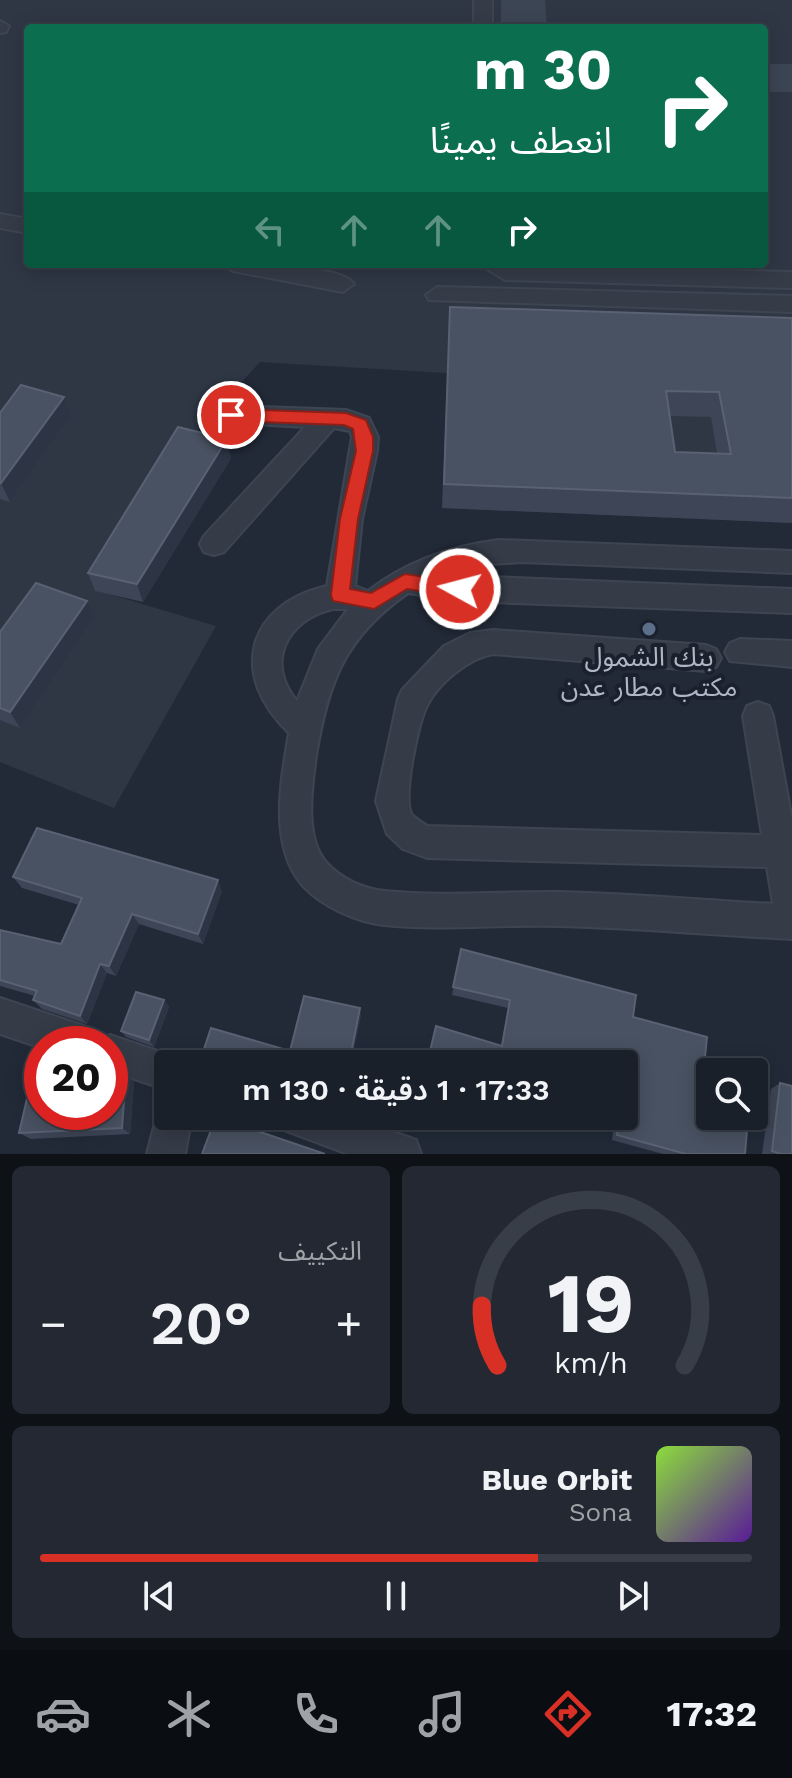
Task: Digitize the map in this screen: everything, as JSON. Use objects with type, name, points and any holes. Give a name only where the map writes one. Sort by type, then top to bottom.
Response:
[{"type":"street","points":[[483,0],[483,24]]},
{"type":"street","points":[[0,221],[24,225]]},
{"type":"street","points":[[255,268],[343,284]]},
{"type":"street","points":[[497,268],[505,273],[559,286],[792,304]]},
{"type":"street","points":[[437,295],[559,286],[792,280]]},
{"type":"street","points":[[231,415],[346,419],[360,425],[365,437],[349,519],[340,595]]},
{"type":"street","points":[[214,544],[328,418]]},
{"type":"street","points":[[792,562],[494,551],[461,557],[405,581],[374,602],[328,658],[304,727],[297,808],[306,862],[326,886],[355,901],[383,908],[562,909],[792,922]]},
{"type":"street","points":[[731,560],[738,600]]},
{"type":"street","points":[[405,581],[460,589],[792,601]]},
{"type":"street","points":[[304,727],[281,704],[268,676],[268,646],[281,619],[308,600],[340,595],[374,602]]},
{"type":"street","points":[[706,658],[519,643],[470,645],[440,667],[413,699],[394,778],[394,813],[405,831],[427,842],[787,852]]},
{"type":"street","points":[[740,652],[792,654]]},
{"type":"street","points":[[758,716],[787,852],[792,914]]},
{"type":"street","points":[[0,1016],[30,1026]]},
{"type":"street","points":[[128,1059],[154,1067]]},
{"type":"street","points":[[166,1154],[170,1130]]},
{"type":"street","points":[[334,1130],[402,1154]]},
{"type":"shaded area","points":[[0,0],[792,0],[792,523],[442,508],[447,373],[260,362],[183,446],[95,590],[216,626],[114,808],[0,762]]},
{"type":"building","points":[[450,307],[792,318],[792,498],[444,484]],"holes":[[[666,391],[719,392],[731,454],[675,452]]]},
{"type":"building","points":[[21,385],[64,397],[0,483],[0,413]]},
{"type":"building","points":[[178,427],[227,439],[137,584],[88,573]]},
{"type":"building","points":[[36,583],[87,601],[10,712],[0,708],[0,632]]},
{"type":"building","points":[[37,828],[218,880],[198,934],[132,914],[109,966],[100,964],[80,1016],[33,1000],[37,991],[0,980],[0,930],[61,944],[82,898],[13,877]]},
{"type":"building","points":[[461,949],[636,995],[633,1017],[707,1037],[705,1058],[696,1058],[696,1130],[747,1130],[745,1154],[686,1154],[617,1135],[618,1130],[638,1130],[638,1050],[430,1050],[436,1026],[502,1046],[510,1000],[453,987]]},
{"type":"building","points":[[136,992],[164,1000],[149,1040],[128,1033],[128,1026],[123,1026]]},
{"type":"building","points":[[304,996],[360,1008],[352,1050],[290,1050]]},
{"type":"building","points":[[211,1028],[287,1050],[204,1050]]},
{"type":"building","points":[[780,1083],[792,1086],[792,1154],[772,1151]]},
{"type":"building","points":[[24,1111],[24,1130],[81,1130],[19,1133]]},
{"type":"building","points":[[211,1130],[254,1130],[325,1154],[202,1154]]},
{"type":"taxiway","points":[[523,0],[524,24]]},
{"type":"taxiway","points":[[768,78],[792,78]]},
{"type":"place","name":"بنك الشمول مكتب مطار عدن","points":[[649,629]]},
{"type":"route","points":[[231,415],[346,419],[360,425],[365,437],[364,451],[349,519],[340,595],[374,602],[405,581],[460,589]]}]
